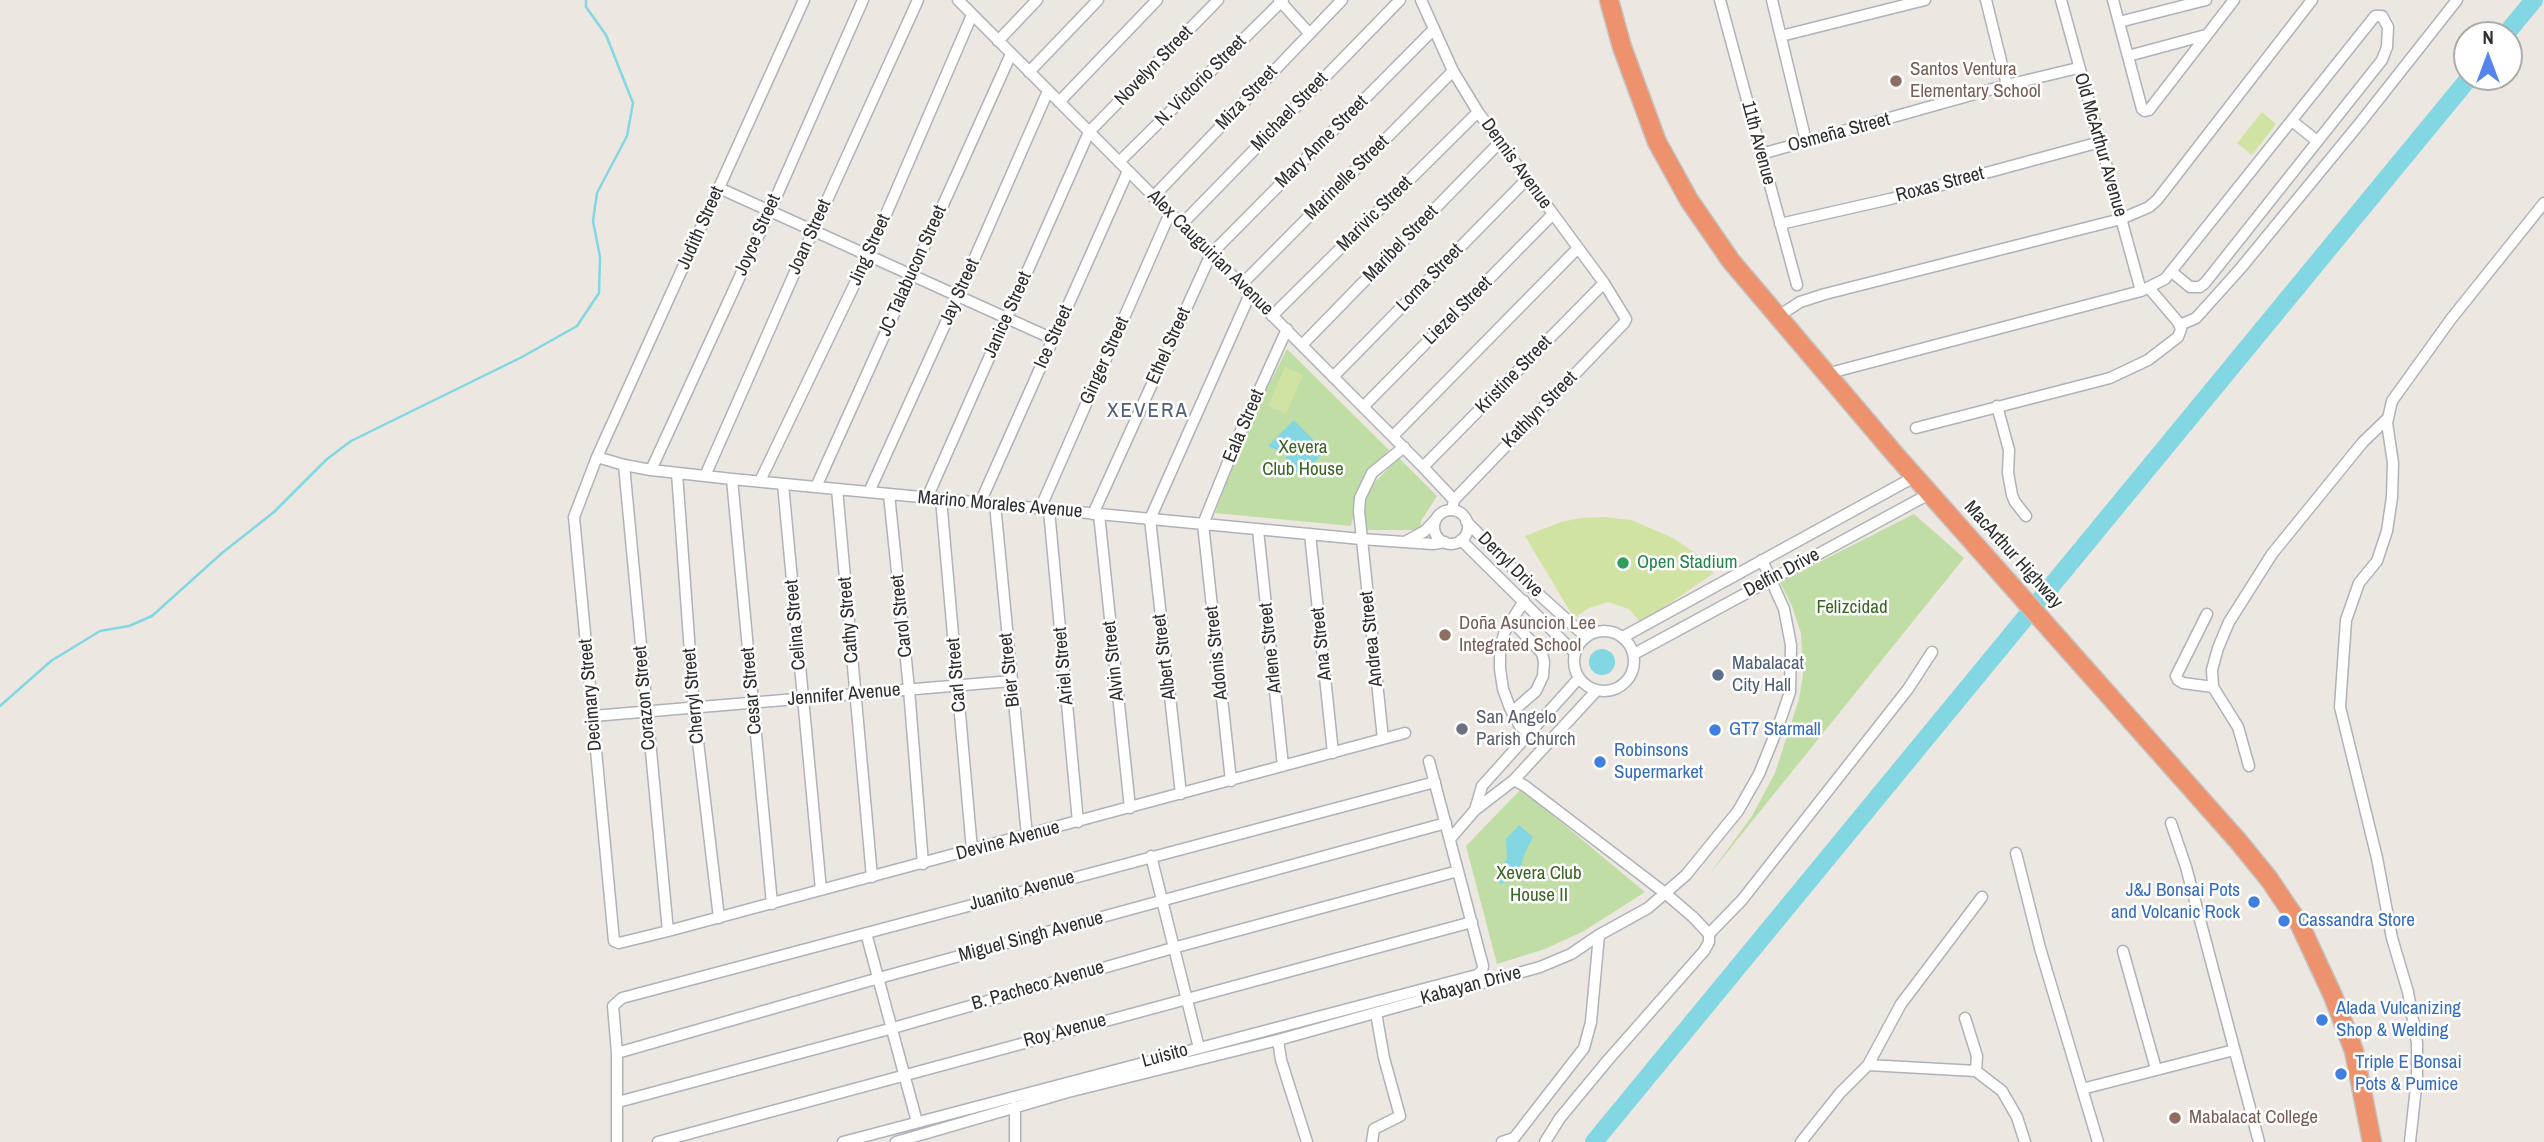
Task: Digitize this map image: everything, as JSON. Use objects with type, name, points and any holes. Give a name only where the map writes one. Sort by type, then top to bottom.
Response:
[{"type":"highway","name":"MacArthur Highway","points":[[1609,0],[1622,47],[1657,142],[1709,231],[1826,374],[2253,859],[2300,925],[2329,985],[2354,1051],[2372,1142]]},
{"type":"street","name":"Judith Street","points":[[597,457],[804,0]]},
{"type":"street","name":"Joyce Street","points":[[651,470],[863,0]]},
{"type":"street","name":"Joan Street","points":[[705,476],[918,0]]},
{"type":"street","name":"Alex Cauguirian Avenue","points":[[958,0],[1404,447],[1453,505]]},
{"type":"street","points":[[970,12],[976,0]]},
{"type":"street","points":[[998,41],[1037,0]]},
{"type":"street","points":[[1029,72],[1098,0]]},
{"type":"street","points":[[1059,102],[1157,0]]},
{"type":"street","name":"Novelyn Street","points":[[1089,132],[1218,0]]},
{"type":"street","name":"Miza Street","points":[[1153,197],[1342,0]]},
{"type":"street","name":"Michael Street","points":[[1181,225],[1400,0]]},
{"type":"street","name":"Dennis Avenue","points":[[1421,0],[1452,71],[1478,112],[1604,283],[1626,319]]},
{"type":"street","name":"11th Avenue","points":[[1720,0],[1797,285]]},
{"type":"street","points":[[1772,0],[1806,141]]},
{"type":"street","points":[[1781,36],[1925,0]]},
{"type":"street","points":[[1986,0],[2007,85]]},
{"type":"street","name":"Old McArthur Avenue","points":[[2061,0],[2121,219],[2145,289]]},
{"type":"street","points":[[2113,0],[2142,109],[2145,111],[2149,110],[2234,0]]},
{"type":"street","points":[[2119,22],[2206,0]]},
{"type":"street","points":[[1777,317],[1800,302],[1825,294],[2141,212],[2157,200],[2312,0]]},
{"type":"street","points":[[2180,325],[2196,318],[2240,269],[2456,0]]},
{"type":"street","points":[[1281,1],[1309,33]]},
{"type":"street","name":"N. Victorio Street","points":[[1119,162],[1281,1]]},
{"type":"street","name":"Jing Street","points":[[760,481],[868,256],[970,12]]},
{"type":"street","points":[[1826,374],[2145,289],[2172,272],[2375,16],[2382,16],[2388,27],[2387,47],[2382,60],[2205,283],[2200,287],[2190,287],[2172,272]]},
{"type":"street","name":"Mary Anne Street","points":[[1211,254],[1433,30]]},
{"type":"street","points":[[2128,56],[2206,35]]},
{"type":"street","name":"JC Talabucon Street","points":[[816,487],[1011,54]]},
{"type":"street","name":"Osmeña Street","points":[[1762,154],[2007,85],[2078,68]]},
{"type":"street","name":"Marinelle Street","points":[[1241,285],[1452,71]]},
{"type":"street","name":"Jay Street","points":[[869,492],[1048,91]]},
{"type":"street","name":"Marivic Street","points":[[1272,316],[1478,112]]},
{"type":"street","points":[[2292,121],[2317,141]]},
{"type":"street","name":"Janice Street","points":[[927,498],[1089,132]]},
{"type":"street","name":"Maribel Street","points":[[1301,345],[1500,142]]},
{"type":"street","name":"Roxas Street","points":[[1780,224],[1890,199],[2100,142]]},
{"type":"street","name":"Ice Street","points":[[980,503],[1128,172]]},
{"type":"street","name":"Lorna Street","points":[[1333,377],[1527,179]]},
{"type":"street","points":[[719,188],[1054,339]]},
{"type":"street","points":[[2410,1142],[2417,1078],[2417,1043],[2408,992],[2392,938],[2377,858],[2340,707],[2346,620],[2359,583],[2377,561],[2387,531],[2393,463],[2387,419],[2392,401],[2451,319],[2544,203]]},
{"type":"street","name":"Ginger Street","points":[[1045,509],[1170,213]]},
{"type":"street","name":"Liezel Street","points":[[1363,407],[1553,215]]},
{"type":"street","points":[[1393,436],[1578,248]]},
{"type":"street","name":"Ethel Street","points":[[1096,514],[1211,254]]},
{"type":"street","name":"Kristine Street","points":[[1423,467],[1604,283]]},
{"type":"street","points":[[1916,428],[2110,378],[2133,369],[2163,351],[2178,337],[2180,325],[2145,289]]},
{"type":"street","points":[[1150,519],[1250,294]]},
{"type":"street","name":"Kathlyn Street","points":[[1453,505],[1626,319]]},
{"type":"street","name":"Eala Street","points":[[1203,524],[1242,428],[1287,329]]},
{"type":"street","points":[[1997,406],[2009,450],[2008,473],[2012,495],[2026,516]]},
{"type":"street","points":[[2249,766],[2238,727],[2213,687],[2212,670],[2218,648],[2229,622],[2265,565],[2340,471],[2387,419]]},
{"type":"street","name":"Andrea Street","points":[[1382,739],[1359,511],[1360,498],[1372,472],[1404,447]]},
{"type":"street","name":"Marino Morales Avenue","points":[[597,457],[651,470],[732,479],[1405,543],[1445,542]]},
{"type":"street","name":"Decimary Street","points":[[597,457],[574,517],[613,938]]},
{"type":"street","name":"Corazon Street","points":[[624,465],[668,931]]},
{"type":"street","name":"Cherryl Street","points":[[677,473],[694,708],[719,918]]},
{"type":"street","name":"Delfin Drive","points":[[1623,637],[1916,477]]},
{"type":"street","name":"Cesar Street","points":[[732,479],[772,904]]},
{"type":"street","name":"Celina Street","points":[[783,484],[821,890]]},
{"type":"street","name":"Cathy Street","points":[[837,489],[872,877]]},
{"type":"street","name":"Delfin Drive","points":[[1634,654],[1931,493]]},
{"type":"street","name":"Carol Street","points":[[889,494],[923,864]]},
{"type":"street","name":"Carl Street","points":[[942,499],[972,850]]},
{"type":"street","name":"Bier Street","points":[[995,504],[1027,836]]},
{"type":"street","points":[[1405,543],[1426,531],[1436,519],[1443,512],[1453,505],[1466,521],[1466,531],[1461,540],[1445,542],[1435,533],[1436,519]]},
{"type":"street","name":"Ariel Street","points":[[1045,509],[1078,822]]},
{"type":"street","name":"Alvin Street","points":[[1096,514],[1130,808]]},
{"type":"street","name":"Albert Street","points":[[1150,519],[1181,794]]},
{"type":"street","name":"Derryl Drive","points":[[1466,521],[1534,590],[1586,637]]},
{"type":"street","name":"Adonis Street","points":[[1203,524],[1231,781]]},
{"type":"street","name":"Arlene Street","points":[[1258,530],[1283,766]]},
{"type":"street","name":"Ana Street","points":[[1310,534],[1333,753]]},
{"type":"street","name":"Derryl Drive","points":[[1461,540],[1575,653]]},
{"type":"street","name":"Kabayan Drive","points":[[896,1142],[1015,1107],[1209,1055],[1278,1040],[1541,967],[1571,954],[1648,908],[1686,875],[1738,811],[1759,774],[1790,692],[1791,645],[1784,609],[1762,560]]},
{"type":"street","points":[[1524,601],[1505,631],[1500,648],[1500,669],[1503,689],[1512,712],[1519,725],[1529,734]]},
{"type":"street","points":[[2207,614],[2176,676],[2183,683],[2213,687]]},
{"type":"street","points":[[1511,620],[1542,653],[1544,662],[1543,676],[1535,691],[1512,712]]},
{"type":"street","points":[[1604,631],[1623,637],[1634,654],[1634,670],[1625,683],[1613,690],[1597,690],[1584,684],[1574,666],[1575,653],[1586,637],[1604,631]]},
{"type":"street","points":[[1709,934],[1742,900],[1908,689],[1932,652]]},
{"type":"street","points":[[1475,810],[1482,786],[1580,678]]},
{"type":"street","name":"Jennifer Avenue","points":[[593,716],[1011,681]]},
{"type":"street","points":[[1450,839],[1475,810],[1514,780],[1597,690]]},
{"type":"street","name":"Devine Avenue","points":[[613,938],[619,943],[719,918],[1405,733]]},
{"type":"street","points":[[1429,761],[1472,922]]},
{"type":"street","points":[[1514,780],[1665,893],[1709,934],[1709,942],[1704,951],[1608,1060],[1560,1118],[1545,1142]]},
{"type":"street","name":"Juanito Avenue","points":[[617,1053],[613,1006],[622,998],[1434,782]]},
{"type":"street","points":[[2171,822],[2186,867],[2259,1142]]},
{"type":"street","name":"Miguel Singh Avenue","points":[[617,1053],[879,978],[1446,823]]},
{"type":"street","points":[[2016,853],[2040,948],[2098,1142]]},
{"type":"street","points":[[1151,856],[1199,1048]]},
{"type":"street","name":"B. Pacheco Avenue","points":[[618,1102],[1458,871]]},
{"type":"street","points":[[1801,1142],[1840,1093],[1868,1065],[1901,1004],[1982,897]]},
{"type":"street","name":"Luisito","points":[[843,1142],[1477,975],[1483,966],[1472,922]]},
{"type":"street","name":"Roy Avenue","points":[[658,1142],[1472,922]]},
{"type":"street","points":[[866,933],[917,1122]]},
{"type":"street","points":[[1502,1142],[1514,1138],[1584,1048],[1591,1022],[1600,935]]},
{"type":"street","points":[[2123,951],[2156,1069]]},
{"type":"street","points":[[1372,1142],[1374,1129],[1400,1116],[1384,1058],[1376,1013]]},
{"type":"street","points":[[1965,1018],[1977,1056],[1976,1071]]},
{"type":"street","points":[[1278,1040],[1281,1060],[1307,1142]]},
{"type":"street","points":[[2082,1089],[2234,1050]]},
{"type":"street","points":[[617,1053],[617,1142]]},
{"type":"street","points":[[1868,1065],[1976,1071],[2002,1091],[2017,1117],[2025,1142]]},
{"type":"street","points":[[1015,1107],[1015,1142]]},
{"type":"green space","points":[[2262,112],[2276,124],[2252,155],[2237,143]]},
{"type":"green space","name":"Xevera Club House","points":[[1287,349],[1389,450],[1362,481],[1351,526],[1215,513],[1246,430]]},
{"type":"green space","points":[[1285,367],[1303,375],[1286,414],[1268,406]]},
{"type":"green space","points":[[1399,458],[1437,496],[1421,521],[1421,530],[1362,530],[1365,504],[1372,485]]},
{"type":"green space","name":"Felizcidad","points":[[1914,514],[1964,558],[1708,876],[1752,816],[1775,773],[1799,699],[1803,675],[1801,633],[1780,582]]},
{"type":"green space","name":"Open Stadium","points":[[1603,517],[1631,520],[1673,538],[1695,553],[1714,573],[1641,623],[1629,609],[1608,602],[1589,608],[1574,618],[1525,536],[1561,522]]},
{"type":"green space","name":"Xevera Club House II","points":[[1521,789],[1645,892],[1584,931],[1545,949],[1497,964],[1466,846]]},
{"type":"water","points":[[1294,420],[1324,451],[1309,474],[1282,470],[1287,455],[1268,446]]},
{"type":"water","points":[[1602,649],[1611,653],[1615,662],[1611,671],[1602,675],[1593,671],[1589,662],[1593,653]]},
{"type":"water","points":[[1519,825],[1533,837],[1520,868],[1521,878],[1500,884],[1497,873],[1507,859],[1506,839]]},
{"type":"waterway","points":[[0,706],[51,661],[100,631],[129,626],[152,616],[222,553],[274,512],[327,459],[351,441],[522,357],[577,326],[599,293],[600,257],[593,221],[597,193],[627,136],[633,103],[606,35],[586,7],[586,0]]},
{"type":"waterway","points":[[2517,21],[2534,0]]},
{"type":"waterway","points":[[1594,1142],[2458,91]]},
{"type":"place","name":"Santos Ventura Elementary School","points":[[1896,81]]},
{"type":"place","name":"Open Stadium","points":[[1623,563]]},
{"type":"place","name":"Doña Asuncion Lee Integrated School","points":[[1445,635]]},
{"type":"place","name":"Mabalacat City Hall","points":[[1718,675]]},
{"type":"place","name":"San Angelo Parish Church","points":[[1462,729]]},
{"type":"place","name":"GT7 Starmall","points":[[1715,730]]},
{"type":"place","name":"Robinsons Supermarket","points":[[1600,762]]},
{"type":"place","name":"J&J Bonsai Pots and Volcanic Rock","points":[[2254,902]]},
{"type":"place","name":"Cassandra Store","points":[[2284,921]]},
{"type":"place","name":"Alada Vulcanizing Shop & Welding","points":[[2322,1020]]},
{"type":"place","name":"Triple E Bonsai Pots & Pumice","points":[[2341,1074]]},
{"type":"place","name":"Mabalacat College","points":[[2175,1118]]},
{"type":"district","name":"XEVERA","points":[[1148,411]]}]
